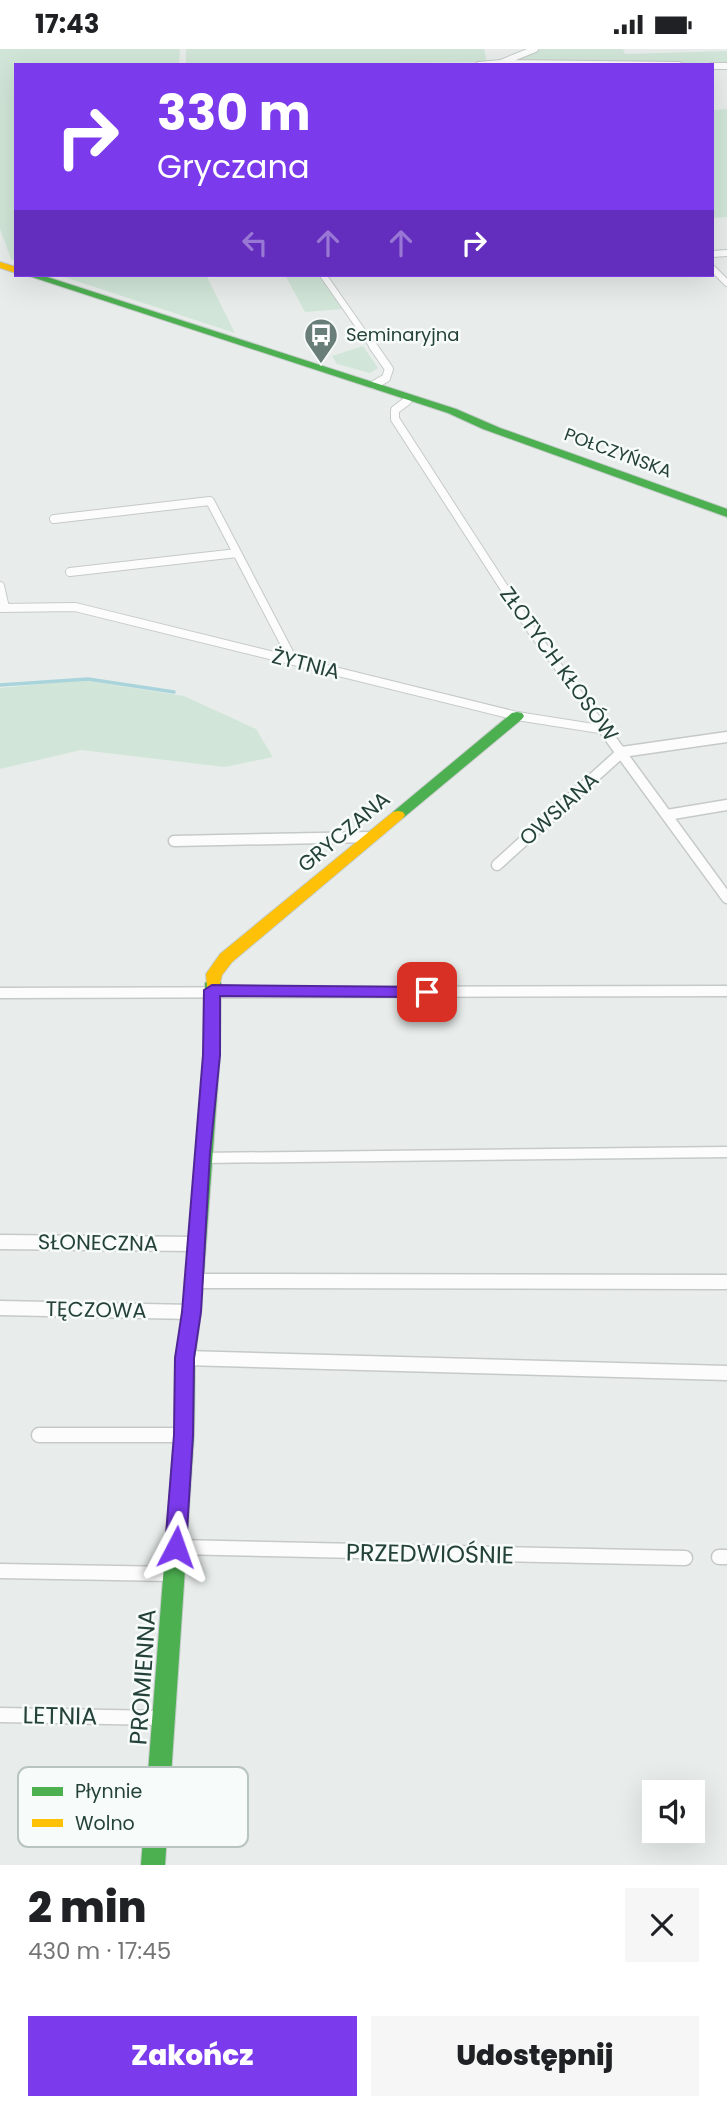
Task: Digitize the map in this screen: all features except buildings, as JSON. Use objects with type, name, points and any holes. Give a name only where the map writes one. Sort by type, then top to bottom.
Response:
[{"type":"street","points":[[501,63],[535,49]]},
{"type":"street","points":[[714,270],[727,283]]},
{"type":"street","name":"POŁCZYŃSKA","points":[[37,277],[368,385],[727,513]]},
{"type":"street","points":[[324,277],[389,369],[388,375],[368,385]]},
{"type":"street","name":"ZŁOTYCH KŁOSÓW","points":[[414,402],[403,412],[400,424],[428,473],[532,631],[727,898]]},
{"type":"street","points":[[54,519],[210,501],[293,660]]},
{"type":"street","points":[[70,572],[237,553]]},
{"type":"street","name":"ŻYTNIA","points":[[0,586],[3,608],[75,607],[517,716],[606,730]]},
{"type":"street","name":"GRYCZANA","points":[[212,990],[214,974],[226,958],[517,716]]},
{"type":"street","points":[[622,752],[727,737]]},
{"type":"street","name":"OWSIANA","points":[[497,865],[622,752]]},
{"type":"street","points":[[667,815],[727,805]]},
{"type":"street","points":[[174,841],[371,837]]},
{"type":"street","points":[[0,993],[212,990],[454,993],[727,991]]},
{"type":"street","name":"PROMIENNA","points":[[159,1767],[184,1435],[185,1358],[192,1312],[201,1158],[212,1055],[212,990]]},
{"type":"street","points":[[201,1158],[727,1152]]},
{"type":"street","name":"SŁONECZNA","points":[[0,1242],[195,1244]]},
{"type":"street","points":[[194,1281],[727,1282]]},
{"type":"street","name":"TĘCZOWA","points":[[0,1308],[192,1312]]},
{"type":"street","points":[[185,1358],[727,1373]]},
{"type":"street","points":[[39,1435],[184,1435]]},
{"type":"street","name":"PRZEDWIOŚNIE","points":[[176,1547],[685,1558]]},
{"type":"street","points":[[0,1570],[173,1574]]},
{"type":"street","name":"LETNIA","points":[[0,1715],[162,1718]]},
{"type":"street","name":"PROMIENNA","points":[[153,1865],[154,1847]]},
{"type":"green space","points":[[0,49],[180,49],[179,63],[14,63],[14,260],[11,259],[0,229]]},
{"type":"green space","points":[[186,49],[484,49],[487,62],[387,63],[186,63]]},
{"type":"green space","points":[[541,49],[623,49],[625,54],[727,51],[727,64],[509,62]]},
{"type":"green space","points":[[727,109],[727,217],[714,218],[714,110]]},
{"type":"green space","points":[[64,277],[207,277],[235,333]]},
{"type":"green space","points":[[286,277],[320,277],[342,309],[305,312]]},
{"type":"green space","points":[[363,346],[378,368],[370,373],[337,364],[332,356]]},
{"type":"green space","points":[[82,680],[184,696],[256,729],[273,757],[225,767],[81,750],[0,769],[0,688]]},
{"type":"waterway","points":[[0,685],[88,679],[174,692]]},
{"type":"traffic: fast","points":[[37,277],[452,411],[495,429]]},
{"type":"traffic: fast","points":[[487,427],[727,513]]},
{"type":"traffic: fast","points":[[398,815],[517,716]]},
{"type":"traffic: fast","points":[[160,1767],[184,1435],[185,1358],[192,1312],[212,1055],[213,983]]},
{"type":"traffic: fast","points":[[153,1865],[154,1847]]},
{"type":"traffic: slow","points":[[0,265],[14,269]]},
{"type":"traffic: slow","points":[[213,983],[214,974],[226,958],[398,815]]},
{"type":"place","name":"Seminaryjna","points":[[321,365]]},
{"type":"route","points":[[176,1547],[184,1435],[185,1358],[192,1312],[202,1153],[212,1055],[212,990],[427,992]]}]
